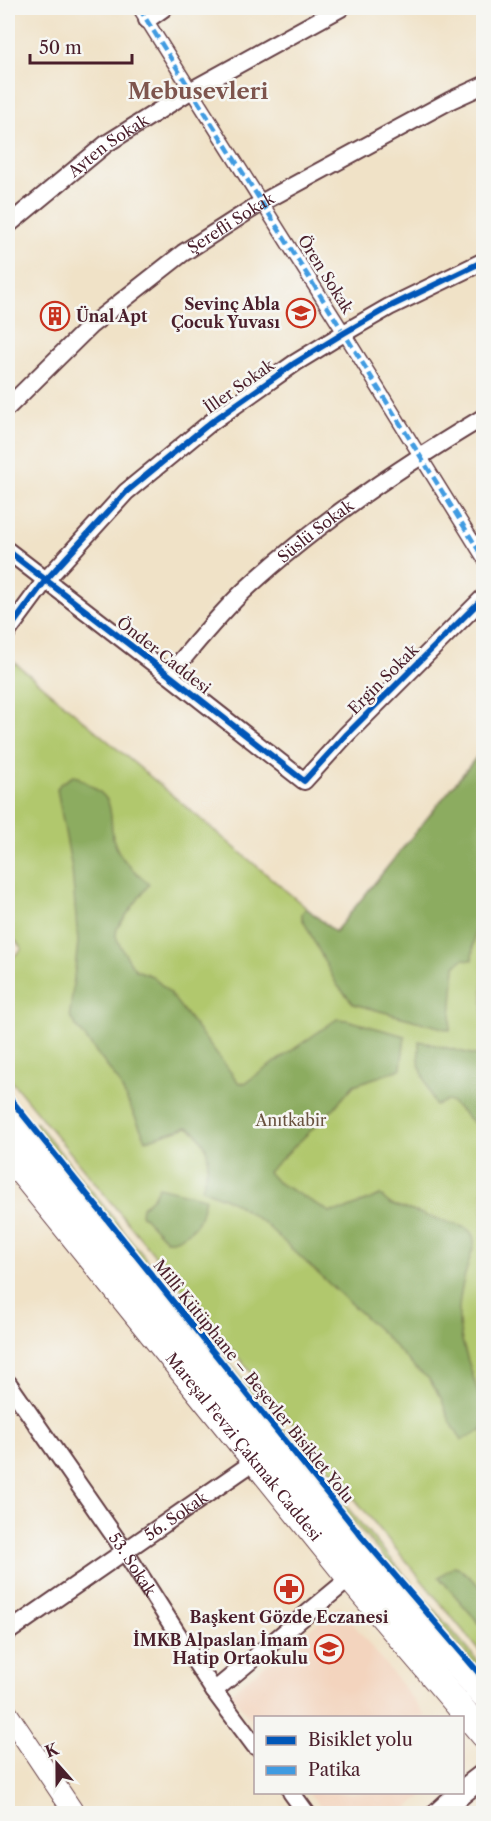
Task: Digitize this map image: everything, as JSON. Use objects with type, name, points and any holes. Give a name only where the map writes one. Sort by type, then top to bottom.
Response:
[{"type":"main road","name":"Mareşal Fevzi Çakmak Caddesi","points":[[8,1117],[360,1554],[483,1695]]},
{"type":"main road","name":"Mareşal Fevzi Çakmak Caddesi","points":[[8,1155],[350,1578],[483,1735]]},
{"type":"main road","points":[[464,1790],[483,1775]]},
{"type":"main road","points":[[438,1814],[460,1794]]},
{"type":"street","points":[[143,14],[164,8]]},
{"type":"street","name":"Ayten Sokak","points":[[8,225],[106,144],[190,91],[341,8]]},
{"type":"street","name":"Ören Sokak","points":[[143,14],[483,559]]},
{"type":"street","name":"Şerefli Sokak","points":[[8,407],[90,326],[183,253],[261,203],[450,100],[483,85]]},
{"type":"street","name":"İller Sokak","points":[[8,631],[45,580],[126,492],[210,423],[295,363],[344,333],[389,307],[483,261]]},
{"type":"street","name":"Süslü Sokak","points":[[169,675],[245,590],[321,526],[378,484],[483,417]]},
{"type":"street","name":"Önder Caddesi","points":[[8,550],[304,781]]},
{"type":"street","name":"Ergin Sokak","points":[[304,781],[347,734],[483,597]]},
{"type":"street","name":"53. Sokak","points":[[8,1383],[124,1550],[213,1691],[254,1745]]},
{"type":"street","name":"56. Sokak","points":[[8,1632],[255,1461]]},
{"type":"street","points":[[213,1691],[350,1578]]},
{"type":"street","points":[[8,1714],[75,1814]]},
{"type":"street","points":[[292,1794],[307,1814]]},
{"type":"shaded area","name":"İMKB Alpaslan İmam Hatip Ortaokulu","points":[[339,1606],[426,1716],[254,1716],[254,1724],[230,1693]]},
{"type":"shaded area","points":[[310,1794],[425,1794],[400,1814],[326,1813]]},
{"type":"green space","name":"Anıtkabir","points":[[8,657],[335,932],[483,749],[483,1655],[8,1077],[8,962],[22,949],[8,931]]},
{"type":"green space","points":[[483,749],[484,881],[475,928],[472,960],[463,959],[455,966],[450,1030],[354,1004],[337,985],[302,918],[302,913],[306,908],[335,932]]},
{"type":"green space","points":[[73,776],[94,787],[107,800],[117,848],[125,861],[149,884],[117,928],[116,936],[119,944],[136,970],[152,976],[168,991],[239,1083],[245,1083],[337,1019],[405,1036],[401,1068],[354,1085],[334,1108],[268,1172],[277,1182],[330,1212],[344,1210],[380,1195],[390,1204],[466,1228],[470,1232],[474,1245],[462,1289],[459,1324],[481,1406],[483,1430],[461,1440],[449,1419],[441,1398],[428,1378],[415,1368],[382,1333],[264,1223],[233,1202],[202,1189],[208,1155],[203,1142],[194,1131],[187,1127],[146,1140],[118,1081],[71,1019],[78,942],[72,869],[57,789],[60,784]]},
{"type":"green space","points":[[419,1041],[479,1056],[483,1060],[483,1132],[451,1102],[446,1101],[435,1106],[419,1064]]},
{"type":"green space","points":[[36,1122],[328,1485],[483,1667],[483,1674],[325,1488],[34,1126]]},
{"type":"green space","points":[[158,1187],[205,1198],[198,1222],[179,1238],[166,1240],[141,1214],[142,1207],[153,1197]]},
{"type":"green space","points":[[454,1566],[483,1589],[483,1628],[439,1577]]},
{"type":"marked path","points":[[139,8],[484,559]]},
{"type":"cycle path","points":[[8,631],[45,581],[126,492],[210,423],[295,363],[344,333],[389,307],[484,261]]},
{"type":"cycle path","points":[[8,551],[304,781],[347,734],[484,597]]},
{"type":"cycle path","name":"Millî Kütüphane – Beşevler Bisiklet Yolu","points":[[8,1096],[362,1537],[484,1679]]},
{"type":"place","name":"Sevinç Abla Çocuk Yuvası","points":[[301,313]]},
{"type":"place","name":"Ünal Apt","points":[[55,316]]},
{"type":"place","name":"Başkent Gözde Eczanesi","points":[[289,1589]]},
{"type":"place","name":"İMKB Alpaslan İmam Hatip Ortaokulu","points":[[329,1649]]},
{"type":"district","name":"Mebusevleri","points":[[198,91]]}]
